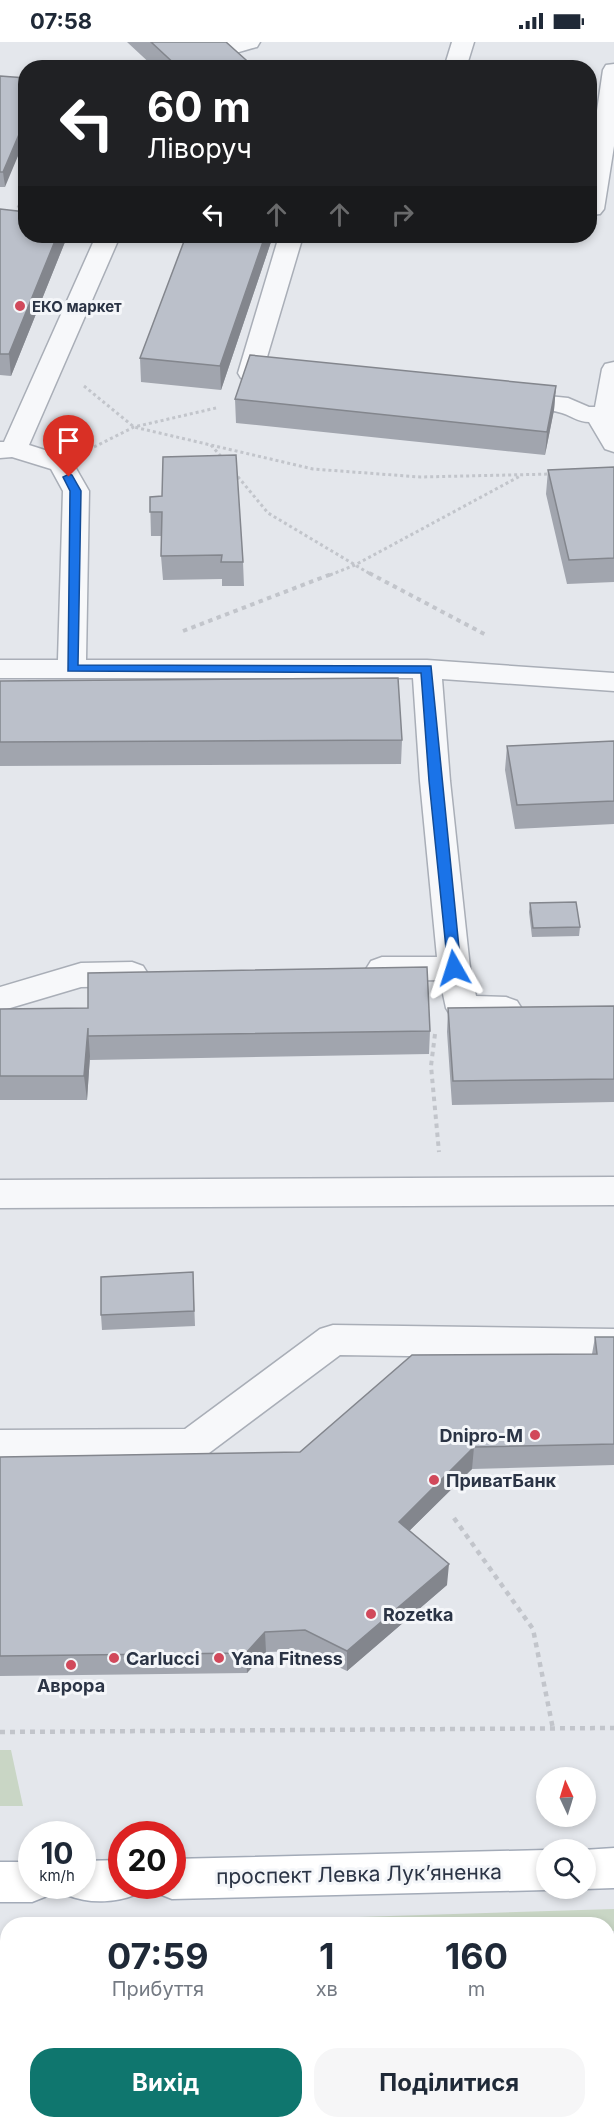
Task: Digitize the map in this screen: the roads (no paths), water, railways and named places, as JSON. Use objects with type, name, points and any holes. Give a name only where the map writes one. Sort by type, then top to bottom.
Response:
[{"type":"main road","points":[[596,1869],[614,1868]]},
{"type":"main road","name":"проспект Левка Лукʼяненка","points":[[186,1879],[536,1870]]},
{"type":"main road","points":[[0,1882],[18,1882]]},
{"type":"lane","points":[[219,46],[249,42]]},
{"type":"lane","points":[[457,60],[463,42]]},
{"type":"lane","points":[[219,46],[236,60]]},
{"type":"lane","points":[[597,175],[614,70]]},
{"type":"lane","points":[[597,211],[614,220]]},
{"type":"lane","points":[[72,668],[76,491],[61,464],[7,450],[52,362],[105,243]]},
{"type":"lane","points":[[289,243],[250,373],[296,378]]},
{"type":"lane","points":[[485,397],[568,406],[585,415],[607,414],[614,369]]},
{"type":"lane","points":[[597,415],[614,444]]},
{"type":"lane","points":[[0,669],[427,669],[614,682]]},
{"type":"lane","points":[[427,669],[435,781],[454,968],[462,1008],[532,1009]]},
{"type":"lane","points":[[349,970],[454,968]]},
{"type":"lane","points":[[0,999],[81,975],[162,974]]},
{"type":"lane","points":[[0,1194],[614,1191]]},
{"type":"lane","points":[[0,1446],[192,1445],[333,1340],[614,1344]]},
{"type":"place","name":"ЕКО маркет","points":[[20,306]]},
{"type":"place","name":"Dnipro-M","points":[[535,1435]]},
{"type":"place","name":"ПриватБанк","points":[[434,1480]]},
{"type":"place","name":"Rozetka","points":[[371,1614]]},
{"type":"place","name":"Carlucci","points":[[114,1658]]},
{"type":"place","name":"Yana Fitness","points":[[219,1658]]},
{"type":"place","name":"Аврора","points":[[71,1665]]}]
